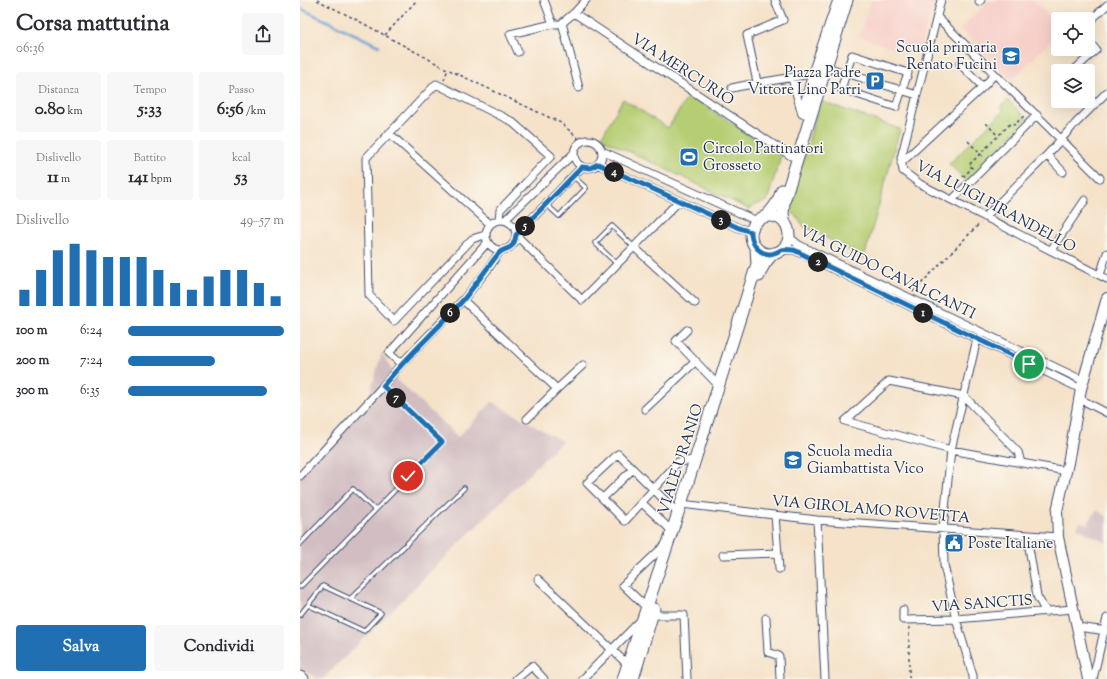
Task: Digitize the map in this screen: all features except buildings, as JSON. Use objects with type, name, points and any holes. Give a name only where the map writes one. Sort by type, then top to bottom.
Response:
[{"type":"main road","points":[[839,0],[778,200],[773,209],[761,219],[751,232],[753,243],[756,248],[764,253],[778,252],[785,246],[789,237],[789,232],[785,224],[783,214],[784,202],[819,68],[847,0]]},
{"type":"main road","points":[[761,219],[776,217],[785,224]]},
{"type":"main road","name":"VIALE URANIO","points":[[632,679],[632,666],[671,536],[682,507],[695,460],[757,264],[756,248]]},
{"type":"main road","name":"VIALE URANIO","points":[[648,613],[762,266],[766,260],[778,252]]},
{"type":"main road","name":"VIALE URANIO","points":[[623,679],[632,666]]},
{"type":"street","points":[[544,0],[553,24]]},
{"type":"street","points":[[518,52],[510,34],[562,23],[586,0]]},
{"type":"street","points":[[757,82],[746,36],[783,20],[775,0]]},
{"type":"street","name":"VIA LUIGI PIRANDELLO","points":[[941,0],[901,158],[903,172],[920,184],[1107,279]]},
{"type":"street","points":[[1095,16],[1107,5]]},
{"type":"street","name":"VIA MERCURIO","points":[[574,13],[791,156]]},
{"type":"street","points":[[937,17],[1100,178]]},
{"type":"street","points":[[562,23],[579,88]]},
{"type":"street","points":[[852,55],[908,73],[896,107],[841,89],[846,73],[852,55]]},
{"type":"street","points":[[1081,64],[1089,56]]},
{"type":"street","points":[[960,64],[983,87]]},
{"type":"street","points":[[732,88],[757,82],[792,78],[819,68],[846,73],[917,95]]},
{"type":"street","points":[[902,163],[995,74]]},
{"type":"street","points":[[792,78],[803,117]]},
{"type":"street","points":[[485,235],[471,240],[394,321],[369,295],[366,158],[436,84],[511,121],[551,156],[500,210],[502,220]]},
{"type":"street","points":[[986,217],[1107,92]]},
{"type":"street","points":[[952,200],[1037,115]]},
{"type":"street","points":[[389,133],[490,224]]},
{"type":"street","points":[[573,154],[576,162],[582,167],[590,168],[598,164],[602,156],[602,151],[600,146],[594,141],[581,141],[576,146],[573,154],[502,220],[490,224],[485,235],[487,243],[490,247],[500,251],[510,248],[516,235],[582,167]]},
{"type":"street","points":[[602,151],[761,219]]},
{"type":"street","points":[[1047,155],[1063,172]]},
{"type":"street","points":[[598,164],[739,228],[751,232]]},
{"type":"street","points":[[1051,250],[1085,200]]},
{"type":"street","points":[[502,220],[513,226],[516,235],[582,300],[679,201]]},
{"type":"street","name":"VIA GUIDO CAVALCANTI","points":[[789,237],[797,244],[908,298],[1082,390]]},
{"type":"street","points":[[400,364],[388,354],[487,243]]},
{"type":"street","points":[[634,247],[695,303]]},
{"type":"street","name":"VIA GUIDO CAVALCANTI","points":[[778,252],[794,250],[1082,390]]},
{"type":"street","points":[[300,476],[383,386],[400,364],[463,300],[488,269],[500,251]]},
{"type":"street","points":[[1100,275],[1107,252]]},
{"type":"street","points":[[1088,679],[1058,537],[1057,511],[1082,390],[1107,298]]},
{"type":"street","points":[[463,300],[557,389]]},
{"type":"street","points":[[687,330],[676,341],[719,386]]},
{"type":"street","points":[[975,678],[956,619],[944,565],[943,528],[951,450],[977,339]]},
{"type":"street","points":[[645,409],[696,361]]},
{"type":"street","points":[[527,420],[583,365]]},
{"type":"street","points":[[1021,463],[1018,452],[964,396],[889,381],[845,421],[951,450],[1021,463],[1066,471]]},
{"type":"street","points":[[1082,390],[1107,413]]},
{"type":"street","points":[[682,507],[654,489],[618,454],[587,483],[626,521],[654,489],[678,462],[695,460]]},
{"type":"street","points":[[603,498],[633,469]]},
{"type":"street","points":[[642,503],[671,536],[623,585],[648,613],[684,615],[687,679]]},
{"type":"street","name":"VIA GIROLAMO ROVETTA","points":[[682,507],[817,520],[1058,537]]},
{"type":"street","points":[[775,515],[779,569]]},
{"type":"street","points":[[817,520],[825,679]]},
{"type":"street","points":[[1027,535],[1037,596],[1046,612]]},
{"type":"street","points":[[723,555],[778,553]]},
{"type":"street","points":[[538,579],[612,650],[632,666]]},
{"type":"street","name":"VIA SANCTIS","points":[[908,620],[956,619],[1073,609]]},
{"type":"street","points":[[902,610],[903,620],[908,620]]},
{"type":"street","points":[[583,679],[648,613]]},
{"type":"street","points":[[766,618],[768,652],[779,656],[780,679]]},
{"type":"street","points":[[1093,679],[1107,618]]},
{"type":"street","points":[[1077,627],[1105,631]]},
{"type":"street","points":[[516,679],[532,666],[544,679]]},
{"type":"lane","points":[[546,204],[559,216],[586,188],[573,176]]},
{"type":"lane","points":[[617,264],[595,243],[612,226],[634,247]]},
{"type":"lane","points":[[300,587],[442,442],[383,386]]},
{"type":"lane","points":[[350,599],[464,488]]},
{"type":"lane","points":[[300,544],[353,489],[375,510]]},
{"type":"lane","points":[[300,615],[323,586],[381,613],[364,631],[308,605]]},
{"type":"path","points":[[318,0],[448,69],[561,123],[581,141]]},
{"type":"path","points":[[385,35],[417,0]]},
{"type":"path","points":[[441,87],[448,69]]},
{"type":"path","points":[[963,177],[972,168],[970,165],[1011,123],[1014,125],[1024,116]]},
{"type":"path","points":[[986,123],[998,136]]},
{"type":"path","points":[[968,141],[989,163]]},
{"type":"path","points":[[908,298],[986,217]]},
{"type":"path","points":[[908,620],[908,678]]},
{"type":"shaded area","points":[[871,0],[934,0],[918,56],[859,37]]},
{"type":"shaded area","name":"Scuola primaria Renato Fucini","points":[[989,0],[1033,0],[1051,17],[1051,40],[1012,80],[960,29]]},
{"type":"shaded area","points":[[382,352],[396,379],[458,437],[492,402],[562,441],[323,679],[319,679],[300,669],[300,469],[369,396]]},
{"type":"shaded area","points":[[1096,510],[1107,516],[1107,543],[1077,528],[1080,522],[1088,524]]},
{"type":"green space","points":[[689,95],[781,156],[767,201],[755,205],[749,209],[601,138],[623,99],[668,128]]},
{"type":"green space","points":[[1008,100],[1027,119],[967,182],[949,164],[1003,111],[1000,107]]},
{"type":"green space","points":[[820,101],[900,129],[864,258],[802,225],[789,209]]},
{"type":"waterway","points":[[300,8],[379,46]]},
{"type":"place","name":"Scuola primaria Renato Fucini","points":[[1011,56]]},
{"type":"place","name":"Piazza Padre Vittore Lino Parri","points":[[875,81]]},
{"type":"place","name":"Circolo Pattinatori Grosseto","points":[[689,157]]},
{"type":"place","name":"Scuola media Giambattista Vico","points":[[793,460]]},
{"type":"place","name":"Poste Italiane","points":[[954,543]]},
{"type":"route","points":[[408,476],[442,442],[383,386],[400,364],[463,300],[488,269],[500,251],[510,248],[516,240],[516,235],[582,167],[590,168],[598,164],[739,228],[751,232],[751,237],[756,248],[764,253],[769,254],[782,250],[794,250],[1029,364]]}]
